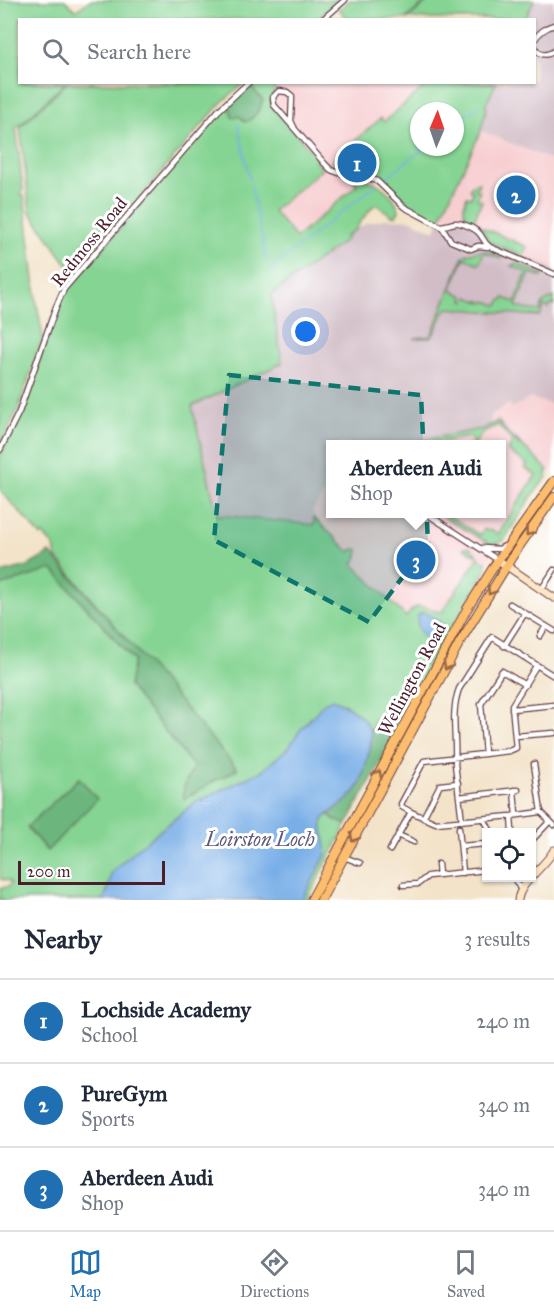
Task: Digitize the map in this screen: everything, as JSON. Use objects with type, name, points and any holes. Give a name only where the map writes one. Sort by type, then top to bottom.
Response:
[{"type":"main road","name":"Wellington Road","points":[[311,900],[457,626],[498,560],[554,481]]},
{"type":"main road","name":"Wellington Road","points":[[321,900],[459,642],[506,566],[554,497]]},
{"type":"street","points":[[324,18],[345,0]]},
{"type":"street","points":[[536,38],[554,25]]},
{"type":"street","points":[[536,49],[543,54],[554,51]]},
{"type":"street","name":"Redmoss Road","points":[[0,450],[20,410],[64,290],[218,111],[247,84]]},
{"type":"street","points":[[294,127],[291,121],[292,96],[287,92],[279,91],[273,97],[273,104],[331,170],[377,181],[404,207],[440,226],[448,239],[457,244],[469,249],[490,247]]},
{"type":"street","points":[[440,226],[458,223],[476,230],[490,247],[554,274]]},
{"type":"street","points":[[447,234],[451,225]]},
{"type":"street","points":[[477,247],[481,243],[481,238]]},
{"type":"street","points":[[435,518],[554,598]]},
{"type":"street","points":[[481,548],[499,549],[510,543]]},
{"type":"street","points":[[542,590],[554,570]]},
{"type":"street","points":[[510,604],[554,632]]},
{"type":"street","points":[[504,646],[525,613]]},
{"type":"street","points":[[540,636],[546,626]]},
{"type":"street","points":[[462,821],[455,761],[457,757],[453,715],[459,689],[492,637],[554,676]]},
{"type":"street","points":[[536,666],[512,705],[516,748],[513,751],[424,761],[401,804],[411,812],[436,823],[541,812]]},
{"type":"street","points":[[485,754],[481,704],[502,671],[525,685]]},
{"type":"street","points":[[512,709],[554,705]]},
{"type":"street","points":[[515,736],[554,733]]},
{"type":"street","points":[[534,764],[541,812],[552,823],[536,836]]},
{"type":"street","points":[[423,818],[440,785],[458,783]]},
{"type":"street","points":[[459,797],[516,790],[512,828]]},
{"type":"street","points":[[390,850],[411,812]]},
{"type":"street","points":[[484,819],[489,828]]},
{"type":"street","points":[[459,828],[463,873]]},
{"type":"street","points":[[398,835],[414,842]]},
{"type":"street","points":[[461,846],[482,844]]},
{"type":"street","points":[[520,890],[552,857],[554,850]]},
{"type":"street","points":[[344,857],[360,863]]},
{"type":"street","points":[[438,864],[439,874]]},
{"type":"street","points":[[403,885],[418,884],[426,877],[439,874],[482,871]]},
{"type":"street","points":[[516,882],[520,890],[519,900]]},
{"type":"highlighted area","points":[[229,375],[421,395],[428,543],[369,622],[214,540]]},
{"type":"shaded area","points":[[534,0],[554,0],[554,161],[484,132],[480,133],[485,106],[496,84],[536,84],[536,18],[525,18]]},
{"type":"shaded area","points":[[252,84],[495,84],[464,105],[464,102],[410,102],[410,153],[298,244],[269,209],[319,166],[250,86]]},
{"type":"shaded area","points":[[484,132],[554,161],[554,268],[492,244],[471,224],[454,219],[439,221],[480,133]]},
{"type":"shaded area","points":[[384,219],[411,220],[435,231],[439,221],[444,223],[454,219],[474,224],[482,229],[487,240],[492,244],[554,268],[554,405],[530,398],[512,408],[509,404],[492,414],[489,426],[482,429],[424,440],[326,440],[326,491],[313,510],[315,526],[217,515],[192,406],[282,363],[271,295],[346,240],[345,237],[357,228]]},
{"type":"shaded area","points":[[530,398],[554,405],[554,467],[502,543],[453,624],[431,668],[413,624],[315,526],[313,510],[326,491],[326,518],[506,518],[506,440],[422,440],[489,426],[492,414],[510,404],[513,408]]},
{"type":"green space","points":[[0,0],[65,0],[76,11],[90,0],[340,0],[318,18],[18,18],[18,84],[64,84],[16,127],[23,191],[19,194],[24,196],[43,337],[18,409],[0,446]]},
{"type":"green space","points":[[350,0],[428,0],[406,18],[346,18],[339,9]]},
{"type":"green space","points":[[430,0],[534,0],[525,18],[408,18]]},
{"type":"green space","points":[[66,84],[243,84],[221,103],[74,274],[30,212],[20,127]]},
{"type":"green space","points":[[276,84],[271,105],[317,158],[315,161],[322,169],[273,211],[296,238],[357,185],[354,181],[360,179],[382,187],[393,198],[399,211],[396,216],[392,216],[378,205],[374,205],[357,228],[345,237],[346,240],[271,295],[282,363],[192,406],[217,515],[314,525],[314,518],[350,552],[353,549],[359,550],[358,557],[353,564],[406,617],[420,606],[441,613],[479,557],[465,547],[470,547],[484,562],[486,561],[487,569],[453,624],[431,668],[421,650],[426,668],[429,669],[397,732],[386,723],[375,720],[371,732],[360,716],[344,703],[312,716],[289,747],[262,771],[196,802],[132,853],[112,872],[103,899],[0,900],[0,888],[11,884],[9,881],[0,879],[0,586],[52,569],[134,661],[129,686],[194,767],[187,780],[203,788],[237,769],[56,557],[54,546],[43,535],[41,536],[0,490],[0,456],[20,415],[63,294],[223,109],[229,104],[232,117],[251,117],[257,113],[263,100],[250,86]],"holes":[[[79,778],[96,799],[47,851],[27,827]]]},
{"type":"green space","points":[[416,84],[496,84],[485,106],[487,107],[480,133],[439,221],[408,204],[379,177],[338,168],[332,161],[381,118],[384,122],[423,88]]},
{"type":"green space","points":[[250,86],[263,100],[254,116],[245,122],[239,116],[232,117],[229,104]]},
{"type":"green space","points":[[479,183],[476,190],[480,191],[477,199],[482,201],[473,223],[527,247],[523,256],[489,242],[482,229],[469,222],[464,213],[464,205],[467,196],[471,197],[473,192],[470,190],[471,186]]},
{"type":"green space","points":[[487,251],[500,256],[501,259],[484,252],[479,264],[464,258],[451,290],[464,296],[463,300],[466,301],[468,297],[497,305],[504,298],[515,302],[527,272],[511,266],[517,263],[543,275],[542,277],[530,273],[516,306],[540,311],[543,303],[554,297],[554,305],[548,308],[544,306],[540,316],[448,308],[432,337],[415,339],[431,336],[463,257]]},
{"type":"green space","points":[[498,421],[520,447],[515,438],[548,470],[547,477],[504,540],[491,544],[445,518],[452,518],[480,535],[484,529],[498,534],[536,475],[525,468],[527,464],[508,451],[513,442],[498,425],[483,432],[478,440],[471,440],[470,437],[424,440],[482,429]]},
{"type":"green space","points":[[50,553],[237,769],[184,799],[185,786],[194,767],[129,686],[134,660],[52,569],[0,586],[0,573],[28,566]]},
{"type":"green space","points":[[375,720],[386,723],[397,732],[347,824],[342,823],[329,814],[349,798],[360,785],[371,746],[371,732]]},
{"type":"green space","points":[[79,778],[97,799],[47,851],[27,827]]},
{"type":"green space","points":[[329,814],[334,820],[347,824],[307,900],[302,900],[326,855],[322,824],[323,819]]},
{"type":"water","points":[[423,612],[443,626],[441,635],[436,640],[424,636],[419,628],[418,615]]},
{"type":"water","name":"Loirston Loch","points":[[332,699],[361,717],[369,727],[372,738],[360,784],[348,799],[323,819],[326,855],[302,900],[101,900],[107,892],[112,872],[132,853],[196,802],[262,771],[289,747],[324,703]]},
{"type":"waterway","points":[[464,117],[479,105]]},
{"type":"waterway","points":[[238,124],[250,180]]},
{"type":"waterway","points":[[384,179],[413,156]]},
{"type":"waterway","points":[[269,270],[376,185]]},
{"type":"waterway","points":[[251,186],[267,262]]},
{"type":"place","name":"Lochside Academy","points":[[357,163]]},
{"type":"place","name":"PureGym","points":[[516,195]]},
{"type":"place","name":"Aberdeen Audi","points":[[416,560]]}]
